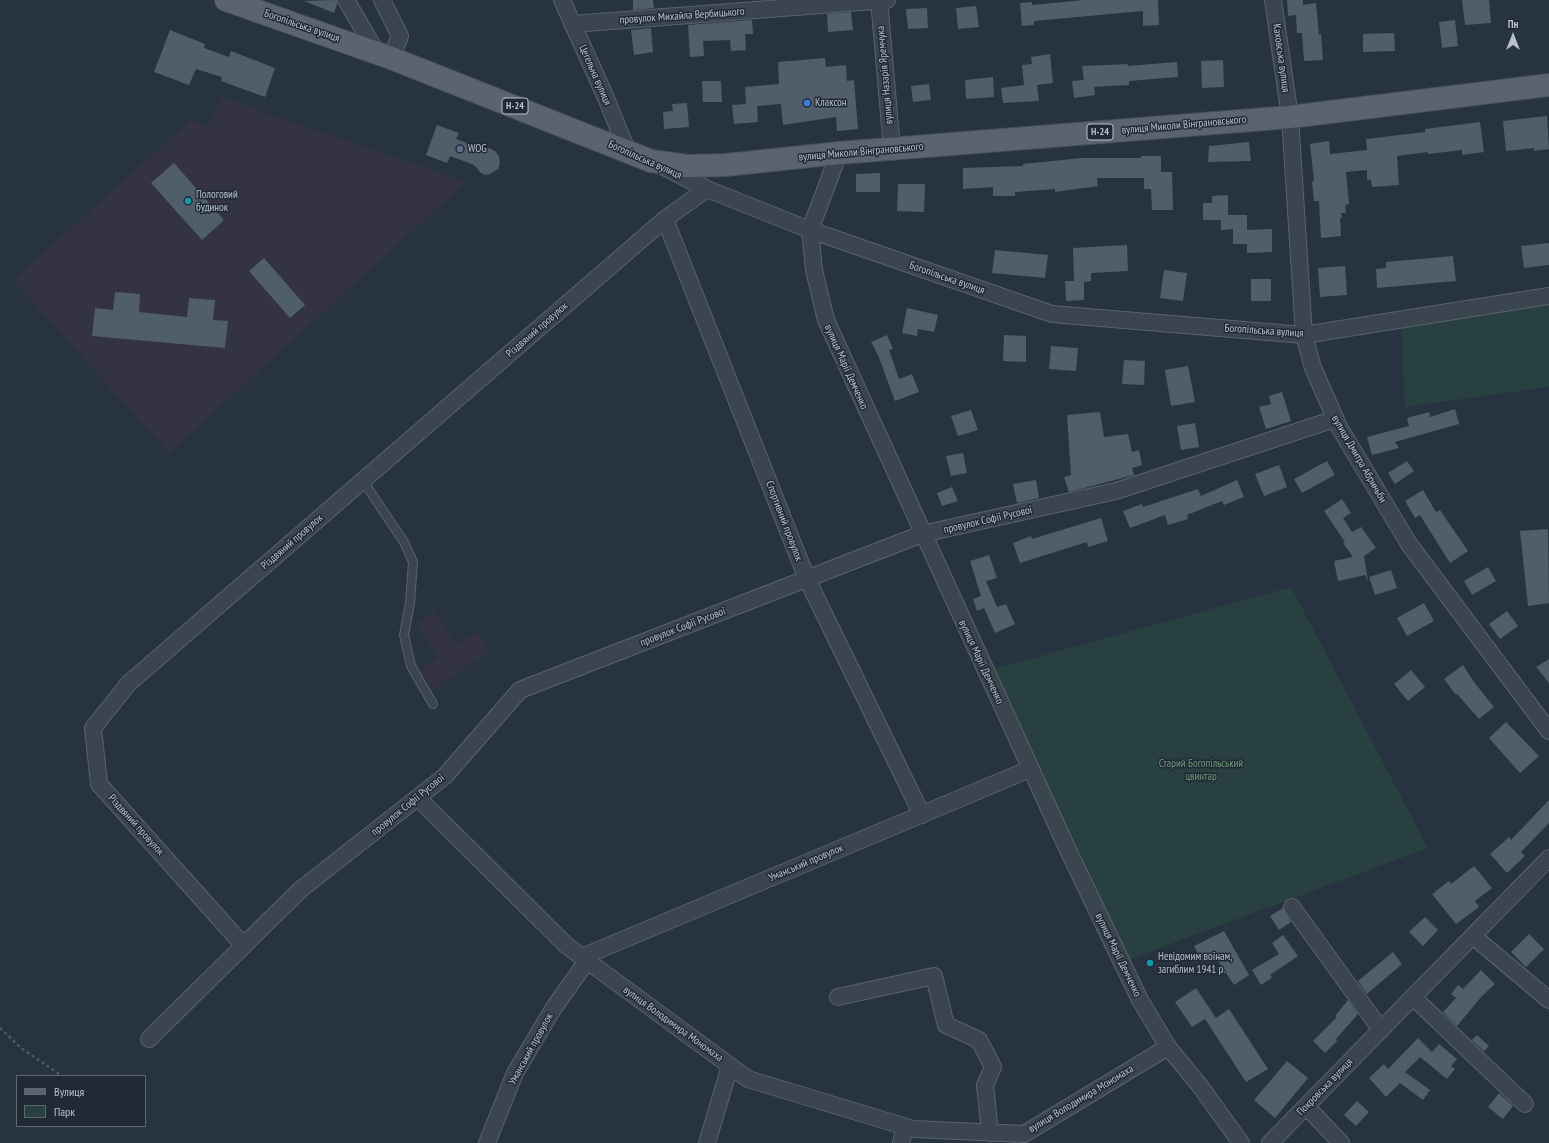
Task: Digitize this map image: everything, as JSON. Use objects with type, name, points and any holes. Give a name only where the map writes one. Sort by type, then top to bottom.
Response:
[{"type":"main road","name":"Богопільська вулиця","points":[[226,0],[384,55],[627,150],[651,161]]},
{"type":"main road","name":"вулиця Миколи Вінграновського","points":[[651,161],[687,166],[726,165],[839,153],[1290,117],[1549,85]]},
{"type":"street","points":[[346,0],[384,55],[400,36],[382,0]]},
{"type":"street","name":"Цегельна вулиця","points":[[562,0],[606,98],[627,150]]},
{"type":"street","name":"вулиця Назарія Яремчука","points":[[879,0],[892,149]]},
{"type":"street","name":"провулок Михайла Вербицького","points":[[572,24],[888,0]]},
{"type":"street","name":"Каховська вулиця","points":[[1273,0],[1290,117]]},
{"type":"street","name":"вулиця Дмитра Абриньби","points":[[1290,117],[1304,335],[1312,368],[1335,419],[1409,544],[1549,731]]},
{"type":"street","name":"вулиця Марії Демченко","points":[[839,153],[810,230],[814,270],[826,320],[1030,769],[1140,1000],[1168,1047],[1200,1086],[1241,1143]]},
{"type":"street","name":"Богопільська вулиця","points":[[651,161],[707,189],[810,230],[1052,314],[1304,335],[1549,296]]},
{"type":"street","name":"Різдвяний провулок","points":[[244,946],[99,784],[93,728],[129,683],[666,219],[707,189]]},
{"type":"street","name":"Спортивний провулок","points":[[666,219],[807,579],[922,815]]},
{"type":"street","name":"провулок Софії Русової","points":[[149,1039],[300,890],[445,776],[520,690],[922,534],[1116,491],[1335,419]]},
{"type":"street","name":"Уманський провулок","points":[[487,1143],[515,1073],[584,959],[1030,769]]},
{"type":"street","name":"вулиця Володимира Мономаха","points":[[418,798],[566,946],[748,1079],[913,1129],[990,1133],[1025,1139],[1168,1047]]},
{"type":"street","name":"Покровська вулиця","points":[[1270,1143],[1549,858]]},
{"type":"street","points":[[1292,907],[1381,1030]]},
{"type":"street","points":[[1473,936],[1549,1000]]},
{"type":"street","points":[[838,996],[934,976],[946,1026],[979,1040],[993,1067],[985,1085],[990,1133]]},
{"type":"street","points":[[1413,997],[1525,1104]]},
{"type":"street","points":[[707,1143],[730,1066]]},
{"type":"street","points":[[1306,1106],[1341,1143]]},
{"type":"street","points":[[901,1143],[906,1127]]},
{"type":"lane","points":[[363,481],[404,542],[413,562],[410,603],[404,635],[411,666],[433,704]]},
{"type":"path","points":[[0,1028],[21,1048],[61,1075]]},
{"type":"shaded area","points":[[221,97],[466,182],[169,453],[13,280],[191,120],[207,127]]},
{"type":"shaded area","points":[[434,611],[456,645],[477,632],[490,651],[433,689],[420,671],[438,656],[415,623]]},
{"type":"green space","points":[[1549,300],[1549,387],[1405,407],[1401,323]]},
{"type":"green space","name":"Старий Богопільський цвинтар","points":[[1291,587],[1428,848],[1122,962],[986,671]]},
{"type":"building","points":[[337,0],[334,13],[304,1]]},
{"type":"building","points":[[633,0],[653,0],[654,8],[633,10]]},
{"type":"building","points":[[1084,0],[1158,0],[1159,25],[1143,26],[1143,11],[1034,21],[1034,25],[1022,26],[1020,3],[1032,2],[1032,5]]},
{"type":"building","points":[[1287,0],[1303,0],[1303,5],[1316,3],[1323,60],[1304,61],[1302,33],[1297,33],[1296,15],[1288,16]]},
{"type":"building","points":[[1462,0],[1489,0],[1491,23],[1465,25]]},
{"type":"building","points":[[976,6],[979,27],[958,29],[956,8]]},
{"type":"building","points":[[927,8],[928,28],[908,29],[906,9]]},
{"type":"building","points":[[851,12],[853,30],[828,32],[827,14]]},
{"type":"building","points":[[752,20],[753,34],[745,34],[746,50],[731,51],[730,40],[703,41],[704,56],[690,57],[688,25]]},
{"type":"building","points":[[1455,20],[1458,46],[1442,48],[1439,22]]},
{"type":"building","points":[[651,28],[653,52],[634,55],[631,30]]},
{"type":"building","points":[[170,30],[205,44],[204,48],[229,57],[231,51],[275,68],[265,97],[221,81],[222,77],[196,69],[189,85],[154,72]]},
{"type":"building","points":[[1394,33],[1395,51],[1363,52],[1363,34]]},
{"type":"building","points":[[1050,54],[1053,83],[1037,85],[1039,101],[1003,103],[1001,88],[1024,85],[1022,65],[1032,64],[1031,57]]},
{"type":"building","points":[[825,58],[826,67],[846,65],[847,81],[854,80],[858,129],[837,131],[836,117],[783,125],[781,104],[757,106],[758,122],[734,124],[732,105],[746,104],[745,87],[779,84],[778,62]]},
{"type":"building","points":[[1223,60],[1224,87],[1202,88],[1201,61]]},
{"type":"building","points":[[1177,62],[1178,77],[1129,81],[1129,85],[1094,87],[1095,95],[1074,98],[1072,81],[1084,80],[1082,66],[1128,64],[1128,66]]},
{"type":"building","points":[[993,77],[994,97],[966,99],[965,80]]},
{"type":"building","points":[[702,81],[721,81],[722,102],[703,102]]},
{"type":"building","points":[[929,84],[931,100],[913,102],[911,86]]},
{"type":"building","points":[[687,103],[689,127],[664,129],[663,112],[673,111],[672,104]]},
{"type":"building","points":[[1547,116],[1549,149],[1534,151],[1534,148],[1506,151],[1503,121]]},
{"type":"building","points":[[1480,122],[1484,152],[1462,155],[1462,150],[1397,156],[1399,185],[1372,187],[1371,180],[1367,180],[1367,170],[1346,172],[1349,204],[1345,205],[1346,213],[1341,213],[1341,236],[1321,238],[1319,201],[1314,201],[1312,181],[1314,181],[1310,144],[1329,141],[1330,154],[1367,150],[1366,139],[1425,132],[1425,129]]},
{"type":"building","name":"WOG","points":[[437,125],[459,133],[456,139],[480,148],[489,148],[495,151],[499,156],[500,163],[498,169],[485,175],[481,173],[474,165],[450,156],[447,163],[426,155]]},
{"type":"building","points":[[1249,142],[1251,161],[1208,162],[1209,146]]},
{"type":"building","points":[[1141,156],[1161,156],[1161,172],[1172,172],[1173,210],[1152,210],[1151,189],[1144,189],[1144,178],[1097,178],[1098,186],[1055,192],[1055,189],[1015,192],[1015,196],[993,196],[993,187],[963,189],[963,168],[1023,166],[1023,164],[1082,158],[1141,158]]},
{"type":"building","name":"Пологовий будинок","points":[[174,163],[224,220],[202,240],[151,183]]},
{"type":"building","points":[[880,173],[880,192],[856,192],[856,174]]},
{"type":"building","points":[[898,184],[925,184],[924,212],[897,211]]},
{"type":"building","points":[[1228,195],[1228,215],[1247,215],[1247,230],[1272,229],[1272,252],[1247,253],[1247,244],[1233,244],[1233,229],[1221,230],[1221,220],[1203,220],[1203,203],[1212,203],[1212,196]]},
{"type":"building","points":[[1549,243],[1549,265],[1524,268],[1521,246]]},
{"type":"building","points":[[1127,245],[1128,271],[1091,273],[1091,281],[1084,282],[1084,300],[1066,301],[1065,281],[1074,281],[1073,248]]},
{"type":"building","points":[[995,250],[1048,255],[1045,278],[992,273]]},
{"type":"building","points":[[1453,256],[1456,281],[1377,288],[1376,269],[1386,268],[1386,262]]},
{"type":"building","points":[[264,258],[305,305],[290,318],[249,271]]},
{"type":"building","points":[[1345,266],[1347,295],[1320,297],[1318,268]]},
{"type":"building","points":[[1164,270],[1187,273],[1183,301],[1160,298]]},
{"type":"building","points":[[1251,279],[1271,279],[1271,301],[1251,301]]},
{"type":"building","points":[[115,292],[140,294],[139,312],[187,317],[189,298],[215,300],[213,320],[228,321],[225,348],[92,336],[95,308],[113,310]]},
{"type":"building","points":[[907,308],[938,315],[934,332],[918,329],[917,336],[902,333]]},
{"type":"building","points":[[887,335],[893,349],[889,350],[899,379],[912,374],[919,392],[895,401],[878,355],[871,342]]},
{"type":"building","points":[[1004,335],[1026,336],[1026,362],[1003,361]]},
{"type":"building","points":[[1051,346],[1078,348],[1076,371],[1049,369]]},
{"type":"building","points":[[1124,360],[1145,361],[1144,385],[1122,384]]},
{"type":"building","points":[[1188,366],[1195,402],[1171,406],[1165,370]]},
{"type":"building","points":[[1282,392],[1291,421],[1266,429],[1259,407],[1271,404],[1269,396]]},
{"type":"building","points":[[1455,409],[1459,424],[1395,442],[1399,448],[1372,455],[1367,437],[1409,426],[1407,418],[1429,412],[1430,417]]},
{"type":"building","points":[[971,410],[978,430],[958,436],[951,416]]},
{"type":"building","points":[[1100,412],[1104,437],[1128,434],[1132,452],[1139,450],[1142,465],[1132,468],[1134,475],[1069,492],[1064,477],[1071,475],[1067,415]]},
{"type":"building","points":[[1195,423],[1199,447],[1181,450],[1177,426]]},
{"type":"building","points":[[963,453],[967,473],[951,476],[946,456]]},
{"type":"building","points":[[1327,461],[1335,475],[1302,493],[1294,479]]},
{"type":"building","points":[[1407,461],[1414,471],[1395,484],[1388,473]]},
{"type":"building","points":[[1279,465],[1287,487],[1264,496],[1255,474]]},
{"type":"building","points":[[1036,480],[1039,498],[1017,503],[1013,484]]},
{"type":"building","points":[[1237,480],[1244,497],[1224,505],[1222,501],[1187,515],[1188,519],[1168,525],[1165,515],[1130,528],[1123,511],[1142,504],[1143,507],[1198,489],[1201,496]]},
{"type":"building","points":[[952,487],[958,501],[942,506],[937,493]]},
{"type":"building","points":[[1423,490],[1436,512],[1440,510],[1468,551],[1450,563],[1420,515],[1415,518],[1405,501]]},
{"type":"building","points":[[1342,499],[1351,513],[1343,518],[1352,532],[1361,527],[1376,548],[1364,556],[1368,581],[1365,575],[1338,581],[1334,561],[1353,557],[1343,543],[1345,542],[1324,511]]},
{"type":"building","points":[[1101,518],[1108,541],[1088,547],[1087,542],[1020,563],[1013,543],[1031,536],[1032,539]]},
{"type":"building","points":[[1548,529],[1549,603],[1528,606],[1520,531]]},
{"type":"building","points":[[989,555],[997,578],[986,581],[997,607],[1006,604],[1015,624],[995,633],[984,608],[977,611],[973,599],[981,596],[970,561]]},
{"type":"building","points":[[1488,567],[1496,581],[1472,595],[1464,581]]},
{"type":"building","points":[[1391,570],[1397,588],[1375,595],[1369,577]]},
{"type":"building","points":[[1424,603],[1434,621],[1407,636],[1397,618]]},
{"type":"building","points":[[1507,611],[1518,626],[1500,639],[1489,624]]},
{"type":"building","points":[[1549,659],[1549,683],[1536,667]]},
{"type":"building","points":[[1463,665],[1474,682],[1494,707],[1479,719],[1457,694],[1456,695],[1444,679]]},
{"type":"building","points":[[1411,670],[1425,687],[1408,701],[1394,684]]},
{"type":"building","points":[[1506,722],[1539,756],[1520,773],[1489,738]]},
{"type":"building","points":[[1549,800],[1549,823],[1521,852],[1525,856],[1507,873],[1490,854],[1509,837],[1511,840]]},
{"type":"building","points":[[1474,866],[1492,888],[1475,901],[1479,907],[1456,924],[1432,894],[1449,881],[1451,884]]},
{"type":"building","points":[[1283,908],[1291,922],[1279,930],[1270,916]]},
{"type":"building","points":[[1425,917],[1438,930],[1423,946],[1409,932]]},
{"type":"building","points":[[1224,931],[1249,975],[1234,985],[1214,955],[1202,961],[1194,946]]},
{"type":"building","points":[[1529,934],[1544,949],[1526,967],[1511,952]]},
{"type":"building","points":[[1283,935],[1298,956],[1270,975],[1272,978],[1261,985],[1252,970],[1279,954],[1272,943]]},
{"type":"building","points":[[1393,952],[1402,964],[1367,994],[1358,981]]},
{"type":"building","points":[[1481,970],[1495,984],[1482,996],[1457,1026],[1443,1012],[1456,998],[1451,994],[1458,985],[1463,989]]},
{"type":"building","points":[[1196,988],[1216,1018],[1229,1009],[1268,1069],[1246,1082],[1205,1019],[1192,1027],[1175,1002]]},
{"type":"building","points":[[1348,1000],[1358,1014],[1336,1039],[1337,1041],[1325,1053],[1313,1041],[1337,1017],[1335,1016]]},
{"type":"building","points":[[1477,1035],[1489,1046],[1484,1051],[1472,1040]]},
{"type":"building","points":[[1418,1038],[1432,1052],[1439,1044],[1457,1059],[1451,1066],[1455,1069],[1447,1079],[1420,1057],[1405,1072],[1430,1090],[1423,1100],[1400,1083],[1386,1097],[1369,1078],[1384,1064],[1388,1069]]},
{"type":"building","points":[[1287,1061],[1308,1078],[1275,1118],[1254,1100]]},
{"type":"building","points":[[1499,1093],[1513,1106],[1503,1119],[1488,1107]]},
{"type":"building","points":[[1357,1101],[1369,1112],[1356,1126],[1344,1115]]},
{"type":"place","name":"Клаксон","points":[[807,103]]},
{"type":"place","name":"WOG","points":[[460,149]]},
{"type":"place","name":"Пологовий будинок","points":[[188,201]]},
{"type":"place","name":"Невідомим воїнам, загиблим 1941 р.","points":[[1150,963]]}]
